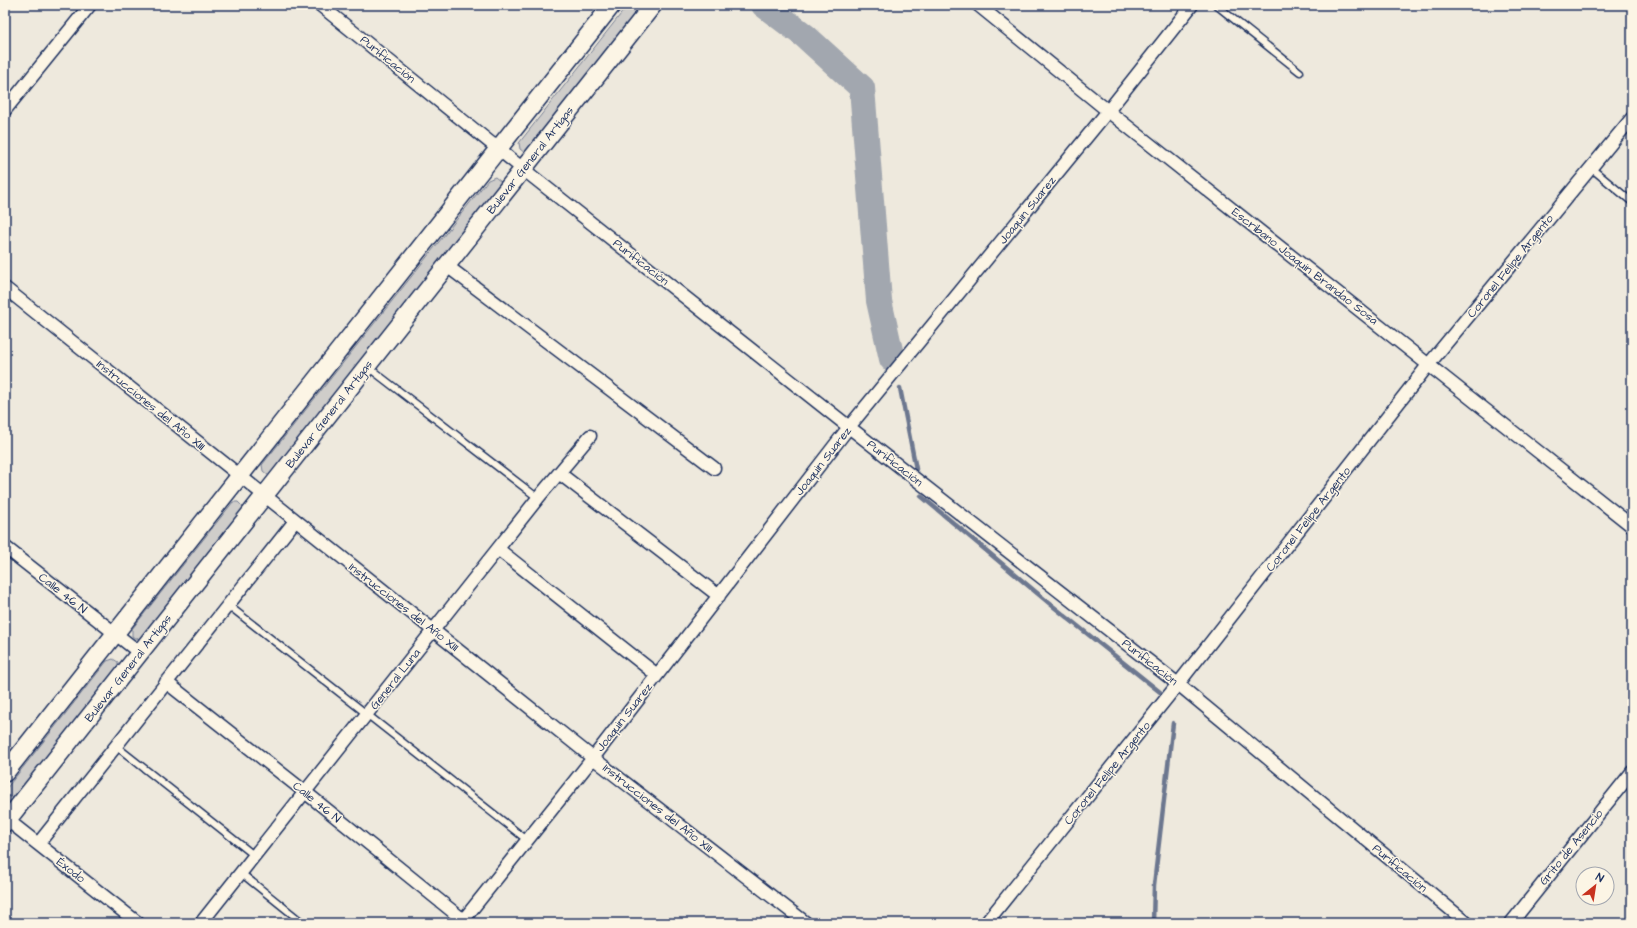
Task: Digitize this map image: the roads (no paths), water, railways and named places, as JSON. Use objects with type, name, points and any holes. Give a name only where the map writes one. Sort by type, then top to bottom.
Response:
[{"type":"street","points":[[5,110],[90,5]]},
{"type":"street","name":"Purificación","points":[[320,5],[499,148],[523,169],[1178,684],[1467,923]]},
{"type":"street","points":[[5,773],[612,5]]},
{"type":"street","name":"Bulevar General Artigas","points":[[6,820],[653,5]]},
{"type":"street","name":"Escribano Joaquin Brandao Sosa","points":[[978,5],[1108,111],[1632,526]]},
{"type":"street","name":"Joaquin Suarez","points":[[464,922],[850,427],[1108,111],[1192,5]]},
{"type":"street","name":"Coronel Felipe Argento","points":[[986,923],[1178,684],[1429,364],[1632,118]]},
{"type":"street","points":[[447,266],[714,468]]},
{"type":"street","name":"Instrucciones del Año XIII","points":[[5,288],[593,758],[806,923]]},
{"type":"street","name":"General Luna","points":[[201,923],[538,498],[590,436]]},
{"type":"street","points":[[559,473],[718,596]]},
{"type":"street","points":[[38,844],[295,521]]},
{"type":"street","name":"Calle 46 N","points":[[5,547],[140,653]]},
{"type":"street","points":[[498,549],[657,675]]},
{"type":"street","name":"Calle 46 N","points":[[166,682],[306,792],[464,922]]},
{"type":"street","name":"Grito de Asencio","points":[[1511,923],[1632,772]]},
{"type":"street","name":"Éxodo","points":[[6,820],[138,923]]},
{"type":"lane","points":[[1216,5],[1300,72]]},
{"type":"lane","points":[[1591,168],[1632,202]]},
{"type":"lane","points":[[367,366],[538,498]]},
{"type":"lane","points":[[228,605],[527,840]]},
{"type":"lane","points":[[116,746],[255,856]]},
{"type":"lane","points":[[241,873],[303,923]]},
{"type":"waterway","points":[[764,5],[805,36],[862,88],[879,301],[892,359]]},
{"type":"waterway","points":[[900,388],[916,469]]},
{"type":"waterway","points":[[921,496],[1049,603],[1160,692]]},
{"type":"waterway","points":[[1153,923],[1154,885],[1173,723]]}]
